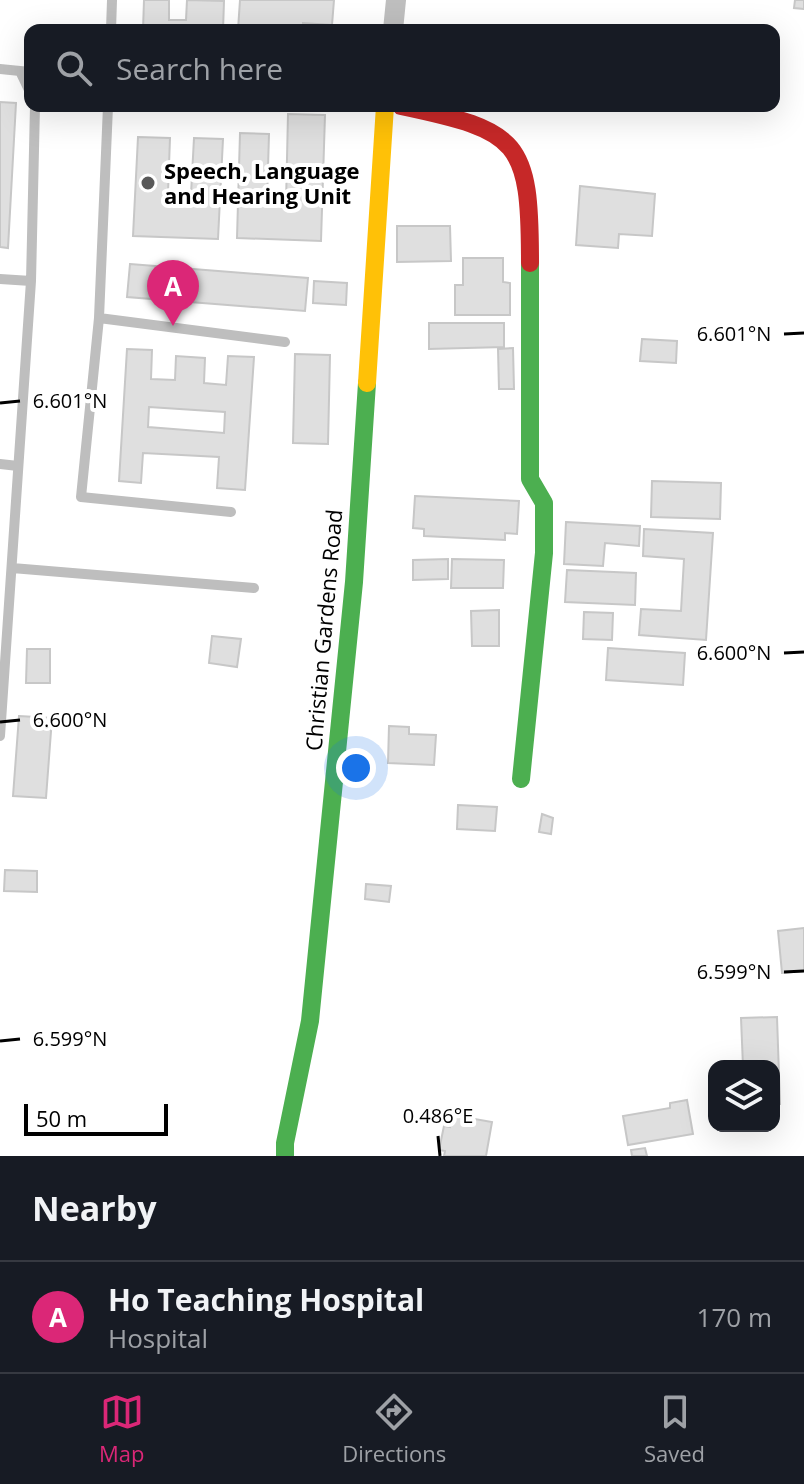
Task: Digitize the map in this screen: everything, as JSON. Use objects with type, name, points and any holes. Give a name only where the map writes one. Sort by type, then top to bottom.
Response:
[{"type":"street","points":[[394,24],[396,0]]},
{"type":"street","name":"Christian Gardens Road","points":[[285,1156],[310,1021],[354,582],[385,112]]},
{"type":"street","points":[[424,112],[484,128],[512,145],[526,179],[530,220],[530,479],[544,503],[544,553],[521,779]]},
{"type":"lane","points":[[111,24],[112,0]]},
{"type":"lane","points":[[0,69],[24,71]]},
{"type":"lane","points":[[0,736],[31,281],[35,112]]},
{"type":"lane","points":[[108,112],[99,318],[81,497],[231,512]]},
{"type":"lane","points":[[0,279],[31,281]]},
{"type":"lane","points":[[99,318],[285,342]]},
{"type":"lane","points":[[0,464],[18,466]]},
{"type":"lane","points":[[12,568],[254,588]]},
{"type":"building","points":[[144,0],[169,0],[169,20],[186,20],[187,0],[224,1],[223,24],[143,24]]},
{"type":"building","points":[[240,0],[334,0],[332,24],[238,24]]},
{"type":"building","points":[[795,0],[804,0],[804,9],[794,8]]},
{"type":"building","points":[[0,102],[16,103],[8,248],[0,247]]},
{"type":"building","points":[[288,114],[325,115],[321,241],[237,238],[240,133],[269,134],[267,202],[286,203]]},
{"type":"building","points":[[138,137],[170,138],[168,193],[191,194],[194,138],[223,139],[218,239],[133,236]]},
{"type":"building","points":[[580,186],[655,194],[652,236],[619,234],[618,248],[576,245]]},
{"type":"building","points":[[397,226],[450,226],[451,261],[397,262]]},
{"type":"building","points":[[463,258],[503,258],[503,282],[510,283],[510,315],[455,315],[455,285],[463,285]]},
{"type":"building","points":[[130,264],[308,278],[305,311],[127,297]]},
{"type":"building","points":[[314,281],[347,283],[346,305],[313,303]]},
{"type":"building","points":[[429,323],[504,323],[504,347],[429,349]]},
{"type":"building","points":[[642,339],[677,341],[676,363],[640,361]]},
{"type":"building","points":[[513,348],[514,389],[499,389],[498,349]]},
{"type":"building","points":[[127,349],[152,350],[151,379],[175,380],[176,356],[205,358],[204,383],[226,385],[228,356],[254,357],[245,490],[217,488],[219,457],[143,453],[141,483],[119,481]],"holes":[[[149,407],[225,412],[224,433],[148,427]]]},
{"type":"building","points":[[295,354],[330,355],[328,444],[293,443]]},
{"type":"building","points":[[652,481],[721,483],[720,519],[651,517]]},
{"type":"building","points":[[415,496],[519,501],[517,534],[505,533],[505,540],[424,536],[424,529],[413,528]]},
{"type":"building","points":[[566,522],[640,526],[639,546],[605,543],[603,566],[564,564]]},
{"type":"building","points":[[644,529],[713,533],[706,640],[639,635],[641,609],[681,611],[684,559],[643,556]]},
{"type":"building","points":[[448,559],[448,579],[413,580],[413,560]]},
{"type":"building","points":[[452,559],[504,560],[503,588],[451,588]]},
{"type":"building","points":[[567,570],[636,573],[635,605],[565,602]]},
{"type":"building","points":[[499,610],[499,646],[472,646],[471,611]]},
{"type":"building","points":[[584,612],[613,613],[612,640],[583,639]]},
{"type":"building","points":[[212,636],[241,639],[237,667],[209,663]]},
{"type":"building","points":[[608,648],[685,653],[683,685],[606,680]]},
{"type":"building","points":[[27,649],[50,649],[50,683],[26,683]]},
{"type":"building","points":[[19,716],[52,718],[46,798],[13,796]]},
{"type":"building","points":[[389,726],[409,727],[409,734],[436,735],[434,765],[388,763]]},
{"type":"building","points":[[458,805],[497,807],[495,831],[457,829]]},
{"type":"building","points":[[542,814],[553,818],[551,834],[539,832]]},
{"type":"building","points":[[5,870],[37,871],[37,892],[4,891]]},
{"type":"building","points":[[366,884],[391,886],[389,902],[365,899]]},
{"type":"building","points":[[804,928],[804,971],[782,973],[778,931]]},
{"type":"building","points":[[777,1017],[778,1060],[743,1060],[741,1018]]},
{"type":"building","points":[[687,1100],[693,1134],[628,1145],[623,1116],[670,1108],[670,1103]]},
{"type":"building","points":[[452,1115],[492,1122],[486,1156],[444,1156],[445,1151],[439,1150],[444,1126],[450,1127]]},
{"type":"building","points":[[645,1148],[647,1156],[632,1156],[631,1150]]},
{"type":"traffic: fast","points":[[521,779],[544,553],[544,503],[530,479],[530,263]]},
{"type":"traffic: fast","points":[[285,1156],[310,1021],[354,582],[367,383]]},
{"type":"traffic: slow","points":[[367,383],[385,112]]},
{"type":"traffic: jam","points":[[428,112],[494,134],[510,148],[521,166],[527,190],[530,263]]},
{"type":"place","name":"Speech, Language and Hearing Unit","points":[[148,183]]},
{"type":"place","name":"Ho Teaching Hospital","points":[[173,326]]}]
